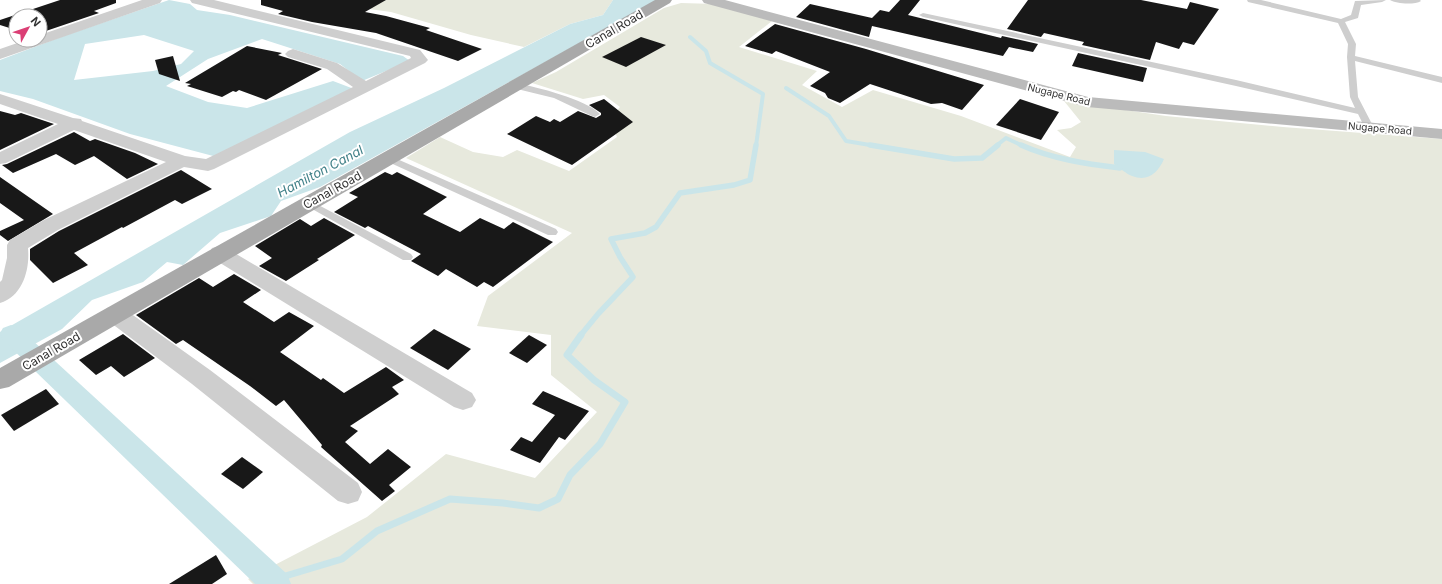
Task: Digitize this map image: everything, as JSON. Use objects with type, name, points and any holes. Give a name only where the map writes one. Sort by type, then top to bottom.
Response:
[{"type":"main road","name":"Canal Road","points":[[0,380],[219,253],[516,86],[665,0]]},
{"type":"main road","name":"Nugape Road","points":[[709,0],[1087,102],[1153,109],[1364,119],[1442,134]]},
{"type":"street","points":[[0,54],[155,0]]},
{"type":"street","points":[[0,99],[182,161],[208,165],[420,60],[415,53],[197,0]]},
{"type":"street","points":[[293,54],[332,66],[365,87]]},
{"type":"street","points":[[0,158],[75,124]]},
{"type":"street","points":[[0,295],[12,283],[18,258],[16,245],[51,225],[182,161]]},
{"type":"street","points":[[219,253],[463,400]]},
{"type":"street","points":[[115,314],[201,377],[348,492]]},
{"type":"lane","points":[[1251,0],[1341,21],[1355,16],[1358,3],[1382,0]]},
{"type":"lane","points":[[1394,0],[1417,1]]},
{"type":"lane","points":[[924,15],[1236,83],[1364,119]]},
{"type":"lane","points":[[1341,21],[1352,44],[1351,58],[1354,97],[1364,119]]},
{"type":"lane","points":[[1351,58],[1442,80]]},
{"type":"lane","points":[[516,86],[540,90],[577,103],[595,114]]},
{"type":"lane","points":[[388,158],[552,232]]},
{"type":"lane","points":[[309,203],[407,257]]},
{"type":"shaded area","points":[[302,0],[613,0],[603,15],[570,24],[524,47],[471,35],[391,12]]},
{"type":"shaded area","points":[[681,3],[715,4],[772,21],[739,47],[817,71],[802,85],[842,107],[873,90],[961,116],[1070,157],[1076,147],[1057,130],[1071,128],[1081,122],[1064,101],[1166,116],[1283,127],[1442,139],[1442,584],[253,584],[248,579],[367,517],[446,454],[535,478],[597,412],[551,375],[551,335],[477,326],[488,296],[572,233],[406,158],[440,137],[473,152],[503,157],[517,150],[569,171],[617,137],[609,120],[620,107],[604,95],[583,99],[532,83],[556,72],[664,8]]},
{"type":"water","points":[[169,0],[190,4],[197,10],[230,15],[403,56],[410,61],[362,81],[340,64],[262,39],[208,59],[166,86],[208,102],[247,108],[333,81],[354,89],[217,157],[130,134],[33,99],[0,91],[0,60],[32,48],[48,48],[48,42]],"holes":[[[144,35],[194,51],[181,64],[153,71],[74,80],[85,44]]]},
{"type":"water","name":"Hamilton Canal","points":[[613,0],[657,0],[320,187],[281,201],[271,216],[220,233],[183,265],[167,262],[143,282],[92,300],[62,329],[0,363],[0,332],[350,132],[444,88],[570,24],[603,15]]},
{"type":"water","points":[[1114,150],[1145,152],[1164,159],[1159,168],[1152,175],[1138,178],[1127,174],[1114,164]]},
{"type":"building","points":[[60,0],[116,0],[116,3],[94,11],[99,13],[48,30],[48,8],[36,8]]},
{"type":"building","points":[[261,0],[386,0],[365,12],[430,28],[426,30],[482,49],[458,61],[376,33],[312,22],[278,14],[283,11],[261,5]]},
{"type":"building","points":[[900,0],[920,0],[908,15],[1001,38],[1002,36],[1038,44],[1033,52],[1009,47],[1003,56],[872,26],[869,37],[796,17],[810,4],[872,18],[880,10],[889,12]]},
{"type":"building","points":[[1028,0],[1141,0],[1187,9],[1190,2],[1219,9],[1194,45],[1183,42],[1179,49],[1156,42],[1150,60],[1082,45],[1084,42],[1044,33],[1041,37],[1007,29]]},
{"type":"building","points":[[8,17],[8,28],[0,25],[0,20]]},
{"type":"building","points":[[775,24],[866,49],[984,85],[962,110],[942,103],[931,104],[870,84],[840,103],[828,98],[825,93],[810,86],[830,72],[776,51],[772,54],[745,46]]},
{"type":"building","points":[[641,37],[666,45],[626,67],[602,57]]},
{"type":"building","points":[[247,46],[282,53],[278,55],[322,69],[266,100],[239,90],[236,92],[233,91],[222,97],[187,86],[191,84],[185,83]]},
{"type":"building","points":[[1078,53],[1147,68],[1143,82],[1072,66]]},
{"type":"building","points":[[173,56],[180,81],[159,74],[155,60]]},
{"type":"building","points":[[604,99],[633,122],[572,165],[507,134],[536,116],[550,122],[554,119],[560,122],[578,111],[596,118],[601,115],[601,113],[589,105]]},
{"type":"building","points":[[1020,99],[1059,112],[1041,140],[996,125]]},
{"type":"building","points":[[0,111],[15,115],[21,113],[54,124],[0,150]]},
{"type":"building","points":[[74,132],[90,141],[95,139],[135,153],[158,164],[127,179],[94,156],[75,165],[56,154],[13,173],[2,165]]},
{"type":"building","points":[[181,170],[212,189],[182,204],[175,200],[74,253],[88,265],[53,283],[30,260],[30,249],[59,231]]},
{"type":"building","points":[[385,172],[392,175],[397,172],[447,197],[423,214],[460,232],[480,218],[504,229],[513,222],[553,242],[493,287],[484,282],[477,287],[446,269],[438,276],[411,261],[421,254],[368,226],[365,228],[334,212],[358,197],[349,193]]},
{"type":"building","points":[[0,177],[53,214],[8,241],[0,235],[0,231],[24,220],[0,203]]},
{"type":"building","points":[[324,218],[355,235],[286,281],[259,266],[272,258],[255,246],[300,219],[311,226]]},
{"type":"building","points":[[234,274],[261,290],[243,302],[274,322],[289,312],[314,326],[280,352],[321,380],[323,378],[344,393],[386,367],[404,380],[392,387],[399,394],[350,426],[358,431],[345,442],[370,464],[388,449],[411,467],[389,485],[395,491],[382,501],[321,447],[322,445],[284,400],[276,406],[250,386],[183,340],[176,344],[136,315],[199,278],[213,287]]},
{"type":"building","points":[[434,329],[471,349],[448,370],[410,348]]},
{"type":"building","points":[[123,334],[155,358],[124,377],[111,366],[96,375],[79,360]]},
{"type":"building","points":[[529,335],[547,345],[527,363],[509,353]]},
{"type":"building","points":[[46,389],[59,404],[14,431],[1,415]]},
{"type":"building","points":[[543,391],[589,411],[565,440],[559,437],[540,463],[510,450],[521,437],[532,442],[555,415],[532,404]]},
{"type":"building","points":[[242,457],[263,472],[243,489],[221,474]]},
{"type":"building","points":[[216,555],[227,574],[212,584],[169,584]]},
{"type":"waterway","points":[[690,37],[706,51],[710,63],[763,94],[756,146]]},
{"type":"waterway","points":[[786,88],[829,116],[846,141],[954,159],[982,158],[998,145]]},
{"type":"waterway","points":[[996,146],[1006,138],[1023,146]]},
{"type":"waterway","points":[[580,336],[598,314],[633,277],[620,257],[611,239],[645,233],[656,227],[680,193],[734,185],[750,180],[756,145]]},
{"type":"waterway","points":[[1021,145],[1045,154],[1082,163],[1120,168]]},
{"type":"waterway","points":[[11,334],[276,584]]},
{"type":"waterway","points":[[272,580],[342,559],[377,531],[450,499],[503,503],[539,508],[558,499],[570,475],[600,444],[625,402],[594,380],[567,355],[581,335]]}]
